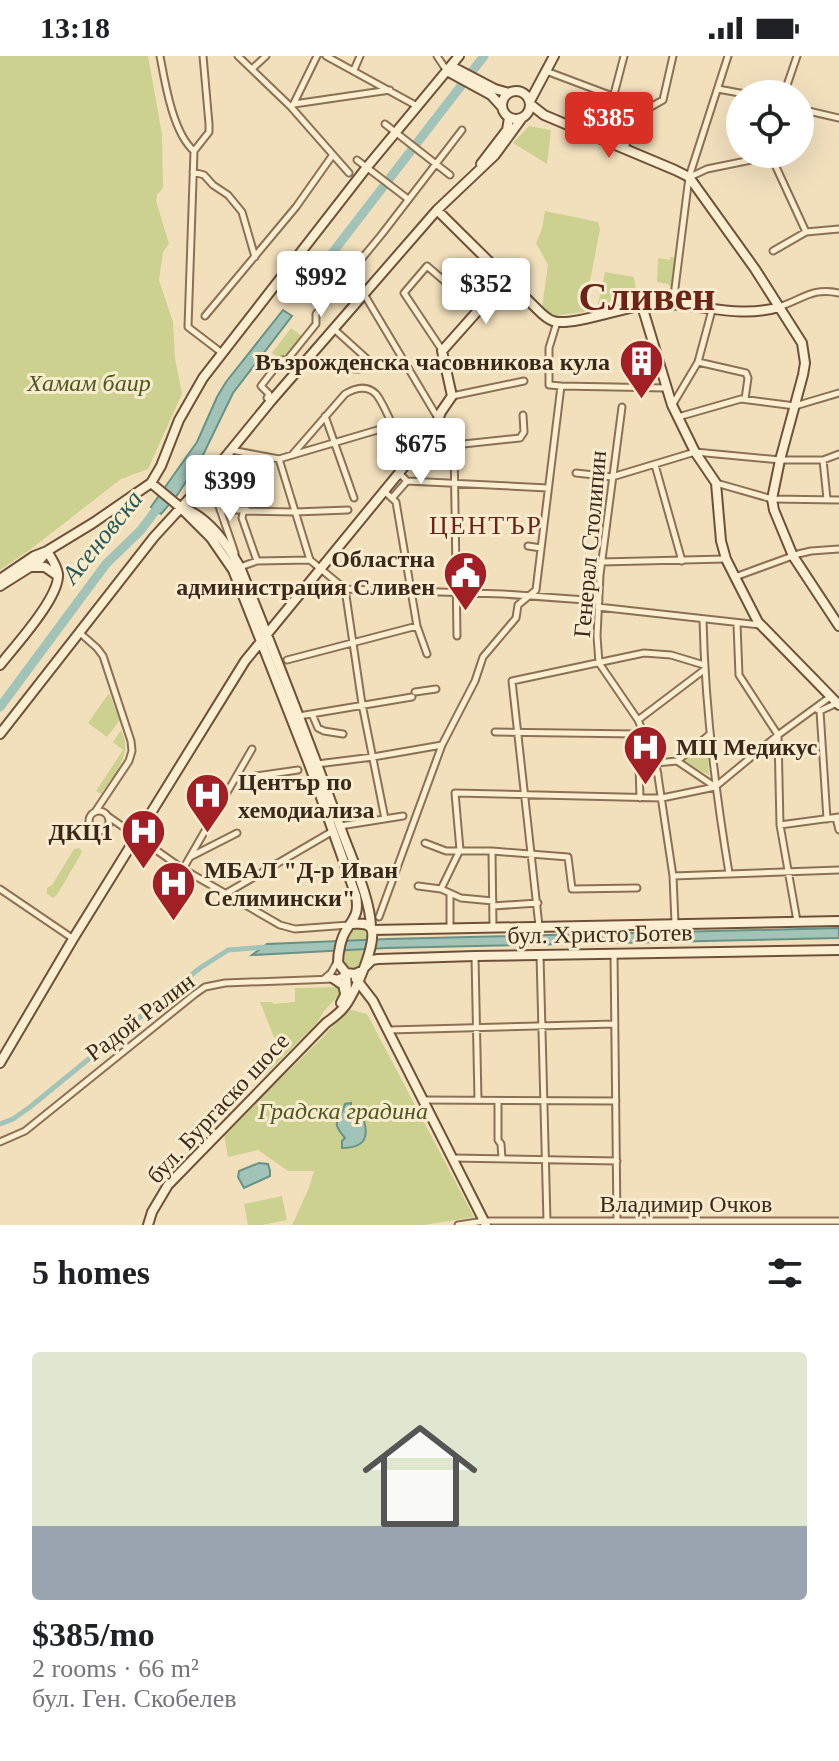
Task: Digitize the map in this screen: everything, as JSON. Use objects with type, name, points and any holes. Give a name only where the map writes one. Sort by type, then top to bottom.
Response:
[{"type":"main road","points":[[0,586],[47,551],[155,486],[179,420],[203,378],[446,67],[459,56]]},
{"type":"main road","points":[[0,734],[177,504],[209,477],[437,210],[495,155],[524,117],[538,83],[554,56]]},
{"type":"main road","points":[[446,67],[483,87],[523,93],[544,115],[689,177],[802,343],[805,363],[772,499],[793,556],[835,610],[839,626]]},
{"type":"main road","points":[[523,93],[538,83]]},
{"type":"main road","points":[[474,175],[507,130],[509,118],[483,87]]},
{"type":"main road","points":[[503,108],[503,101],[509,93]]},
{"type":"main road","points":[[509,118],[544,115]]},
{"type":"main road","points":[[437,210],[542,314],[559,322],[642,306],[673,305],[742,313],[779,307]]},
{"type":"main road","points":[[0,1063],[245,661],[436,425],[452,396],[442,351],[506,279]]},
{"type":"main road","points":[[762,312],[767,302],[766,288]]},
{"type":"main road","points":[[642,306],[672,405],[695,452],[716,483],[721,541],[726,559],[756,619],[836,702]]},
{"type":"main road","points":[[155,486],[211,538],[233,570],[299,716],[317,764],[357,899],[357,913],[344,937],[338,957],[340,967],[358,981],[370,996],[485,1223]]},
{"type":"main road","points":[[177,504],[193,511],[216,532],[240,567],[259,616],[268,660],[366,901],[372,931]]},
{"type":"main road","points":[[0,665],[49,601],[57,585],[57,569],[47,551]]},
{"type":"main road","points":[[34,562],[58,576]]},
{"type":"main road","points":[[0,579],[34,562]]},
{"type":"main road","points":[[259,616],[269,621],[280,618]]},
{"type":"main road","points":[[245,661],[259,654],[268,660]]},
{"type":"main road","points":[[366,901],[379,922],[399,929]]},
{"type":"main road","name":"бул. Христо Ботев","points":[[351,925],[360,923],[372,931],[839,921]]},
{"type":"main road","name":"бул. Бургаско шосе","points":[[148,1225],[168,1185],[326,1023],[349,994],[364,969],[372,931]]},
{"type":"main road","name":"бул. Христо Ботев","points":[[346,973],[355,974],[376,959],[839,950]]},
{"type":"main road","points":[[364,969],[370,996]]},
{"type":"main road","points":[[346,973],[349,994]]},
{"type":"main road","points":[[334,979],[349,994]]},
{"type":"main road","points":[[349,994],[361,990],[370,996]]},
{"type":"street","points":[[160,56],[170,103],[181,132],[194,151]]},
{"type":"street","points":[[203,56],[209,132],[194,151],[188,327],[223,353]]},
{"type":"street","points":[[238,56],[292,105],[349,173]]},
{"type":"street","points":[[252,69],[266,56]]},
{"type":"street","points":[[292,105],[317,56]]},
{"type":"street","points":[[326,56],[417,106]]},
{"type":"street","points":[[354,70],[360,56]]},
{"type":"street","points":[[437,56],[446,67]]},
{"type":"street","points":[[602,140],[624,56]]},
{"type":"street","points":[[545,71],[647,109],[663,100],[673,56]]},
{"type":"street","points":[[673,305],[689,177],[728,57],[721,56]]},
{"type":"street","points":[[789,80],[797,56]]},
{"type":"street","points":[[718,89],[726,90]]},
{"type":"street","points":[[292,105],[391,90]]},
{"type":"street","points":[[624,149],[640,107]]},
{"type":"street","points":[[814,112],[836,116],[839,128]]},
{"type":"street","points":[[385,124],[450,175]]},
{"type":"street","points":[[271,401],[261,386],[316,324],[316,314],[462,130]]},
{"type":"street","points":[[205,316],[296,207],[332,156]]},
{"type":"street","points":[[357,160],[408,199]]},
{"type":"street","points":[[689,177],[726,165]]},
{"type":"street","points":[[777,168],[806,232]]},
{"type":"street","points":[[193,172],[204,175],[228,195],[242,212],[255,258]]},
{"type":"street","points":[[773,251],[806,232],[839,229]]},
{"type":"street","points":[[442,351],[404,293],[427,266],[478,310]]},
{"type":"street","points":[[779,307],[816,291],[839,293]]},
{"type":"street","points":[[364,293],[454,445],[457,636]]},
{"type":"street","points":[[672,405],[698,362],[712,310]]},
{"type":"street","points":[[559,322],[549,348],[549,385],[666,388]]},
{"type":"street","points":[[334,329],[366,358],[359,369],[355,369]]},
{"type":"street","points":[[698,362],[746,373],[745,399]]},
{"type":"street","points":[[452,396],[524,381]]},
{"type":"street","points":[[379,917],[442,745],[475,681],[483,657],[516,618],[518,605],[536,590],[561,386]]},
{"type":"street","points":[[292,455],[345,394],[365,388],[376,394],[408,461]]},
{"type":"street","points":[[678,417],[745,399],[795,406],[839,393]]},
{"type":"street","name":"Генерал Столипин","points":[[622,407],[601,562],[597,636],[599,663],[638,720],[656,763],[673,876],[675,923]]},
{"type":"street","points":[[454,445],[520,438],[524,432],[523,415]]},
{"type":"street","points":[[325,416],[354,498]]},
{"type":"street","points":[[231,450],[279,459],[391,426]]},
{"type":"street","points":[[576,473],[612,477],[695,452],[780,460],[823,460],[839,454]]},
{"type":"street","points":[[279,459],[310,560],[345,589],[562,597],[703,620],[761,625]]},
{"type":"street","points":[[823,460],[827,499]]},
{"type":"street","points":[[655,465],[682,561]]},
{"type":"street","points":[[399,473],[407,481],[548,488]]},
{"type":"street","points":[[209,477],[240,567],[257,561],[310,560]]},
{"type":"street","points":[[393,497],[407,481]]},
{"type":"street","points":[[716,483],[772,499],[839,500]]},
{"type":"street","points":[[384,491],[396,502],[417,626],[427,654]]},
{"type":"street","points":[[220,510],[348,510]]},
{"type":"street","points":[[248,510],[242,518],[257,561]]},
{"type":"street","points":[[528,546],[541,548]]},
{"type":"street","points":[[735,577],[811,551],[839,549]]},
{"type":"street","points":[[601,562],[726,559]]},
{"type":"street","points":[[345,589],[362,704],[385,819]]},
{"type":"street","points":[[703,620],[704,668],[715,787],[729,873]]},
{"type":"street","points":[[737,624],[739,675],[778,735],[780,825],[797,921]]},
{"type":"street","points":[[287,660],[417,626]]},
{"type":"street","points":[[80,633],[103,656],[125,718],[132,751],[129,761],[90,819],[90,824],[101,831],[108,827],[121,827]]},
{"type":"street","points":[[539,926],[512,681],[636,654],[671,655],[704,668]]},
{"type":"street","points":[[640,798],[638,720],[704,668]]},
{"type":"street","points":[[299,716],[436,689]]},
{"type":"street","points":[[441,889],[460,850],[455,793],[662,798],[715,787],[778,735],[817,709],[836,702]]},
{"type":"street","points":[[817,709],[827,819]]},
{"type":"street","points":[[312,714],[318,728],[343,734]]},
{"type":"street","points":[[495,732],[638,734]]},
{"type":"street","points":[[656,763],[677,761],[710,735]]},
{"type":"street","points":[[317,764],[442,745]]},
{"type":"street","points":[[183,869],[252,749]]},
{"type":"street","points":[[639,753],[644,765],[657,772],[660,778]]},
{"type":"street","points":[[677,761],[715,787]]},
{"type":"street","points":[[235,780],[298,770]]},
{"type":"street","points":[[103,798],[108,827]]},
{"type":"street","points":[[95,812],[107,815],[183,869],[289,928],[351,925]]},
{"type":"street","points":[[225,894],[337,828],[403,816]]},
{"type":"street","points":[[780,825],[838,818],[839,830]]},
{"type":"street","points":[[189,858],[237,833]]},
{"type":"street","points":[[425,843],[446,851],[568,857],[572,889],[637,888]]},
{"type":"street","points":[[492,851],[493,927]]},
{"type":"street","points":[[673,876],[839,870]]},
{"type":"street","points":[[418,886],[441,889],[461,898],[493,904],[538,903]]},
{"type":"street","points":[[0,889],[73,939]]},
{"type":"street","points":[[450,894],[450,928]]},
{"type":"street","points":[[334,926],[344,937]]},
{"type":"street","points":[[614,954],[617,1221]]},
{"type":"street","points":[[540,955],[547,1221]]},
{"type":"street","points":[[475,956],[478,1100]]},
{"type":"street","points":[[323,979],[331,973],[338,957]]},
{"type":"street","points":[[334,979],[346,973]]},
{"type":"street","name":"Радой Ралин","points":[[0,1142],[25,1131],[205,987],[225,983],[334,979]]},
{"type":"street","points":[[388,1030],[615,1024]]},
{"type":"street","points":[[422,1100],[616,1101]]},
{"type":"street","points":[[498,1101],[498,1140],[502,1159]]},
{"type":"street","points":[[452,1158],[617,1161]]},
{"type":"street","name":"Владимир Очков","points":[[458,1225],[547,1221],[705,1224],[839,1221]]},
{"type":"green space","name":"Хамам баир","points":[[0,56],[148,56],[162,134],[163,188],[156,201],[169,244],[163,252],[159,280],[173,322],[175,358],[182,394],[148,469],[121,479],[0,570]]},
{"type":"green space","points":[[529,126],[551,130],[547,164],[513,143]]},
{"type":"green space","points":[[545,211],[598,222],[600,229],[584,312],[551,316],[542,307],[548,265],[536,243]]},
{"type":"green space","points":[[670,257],[679,258],[675,291],[668,284],[657,282],[658,258],[670,260]]},
{"type":"green space","points":[[605,272],[634,277],[637,298],[597,308]]},
{"type":"green space","points":[[291,328],[302,336],[286,357],[278,358],[272,353]]},
{"type":"green space","points":[[109,693],[120,720],[107,737],[88,723]]},
{"type":"green space","points":[[121,730],[124,756],[101,794],[96,791],[123,750],[113,742]]},
{"type":"green space","points":[[707,741],[709,775],[681,760]]},
{"type":"green space","points":[[79,848],[81,854],[53,898],[47,894],[47,888],[52,885],[74,849]]},
{"type":"green space","points":[[355,927],[364,929],[369,938],[362,964],[353,970],[342,963],[342,958],[346,938]]},
{"type":"green space","points":[[337,987],[340,994],[317,1023],[266,1074],[252,1060],[279,1050],[260,1002],[295,1002],[295,988]]},
{"type":"green space","name":"Градска градина","points":[[348,1009],[367,1014],[474,1217],[424,1225],[292,1225],[314,1171],[288,1171],[258,1150],[228,1157],[224,1134]]},
{"type":"green space","points":[[282,1196],[287,1220],[248,1225],[244,1204]]},
{"type":"water","points":[[283,310],[292,316],[233,393],[203,455],[161,514],[151,507],[197,442],[226,382]]},
{"type":"water","points":[[839,928],[839,938],[386,948],[252,955],[267,944]]},
{"type":"water","points":[[351,1103],[349,1115],[362,1115],[366,1135],[356,1146],[342,1148],[345,1138],[337,1121],[345,1104]]},
{"type":"water","points":[[259,1163],[268,1164],[270,1176],[244,1188],[238,1177],[239,1171]]},
{"type":"waterway","name":"Асеновска","points":[[326,261],[484,56]]},
{"type":"waterway","name":"Асеновска","points":[[0,707],[106,564],[141,530],[162,502]]},
{"type":"waterway","points":[[0,1124],[30,1107],[200,968],[228,950],[266,947]]},
{"type":"place","name":"Възрожденска часовникова кула","points":[[641,401]]},
{"type":"place","name":"Областна администрация Сливен","points":[[466,612]]},
{"type":"place","name":"МЦ Медикус","points":[[645,786]]},
{"type":"place","name":"Център по хемодиализа","points":[[207,835]]},
{"type":"place","name":"ДКЦ1","points":[[144,871]]},
{"type":"place","name":"МБАЛ \"Д-р Иван Селимински\"","points":[[173,923]]},
{"type":"district","name":"Сливен","points":[[647,296]]},
{"type":"district","name":"ЦЕНТЪР","points":[[486,525]]}]
